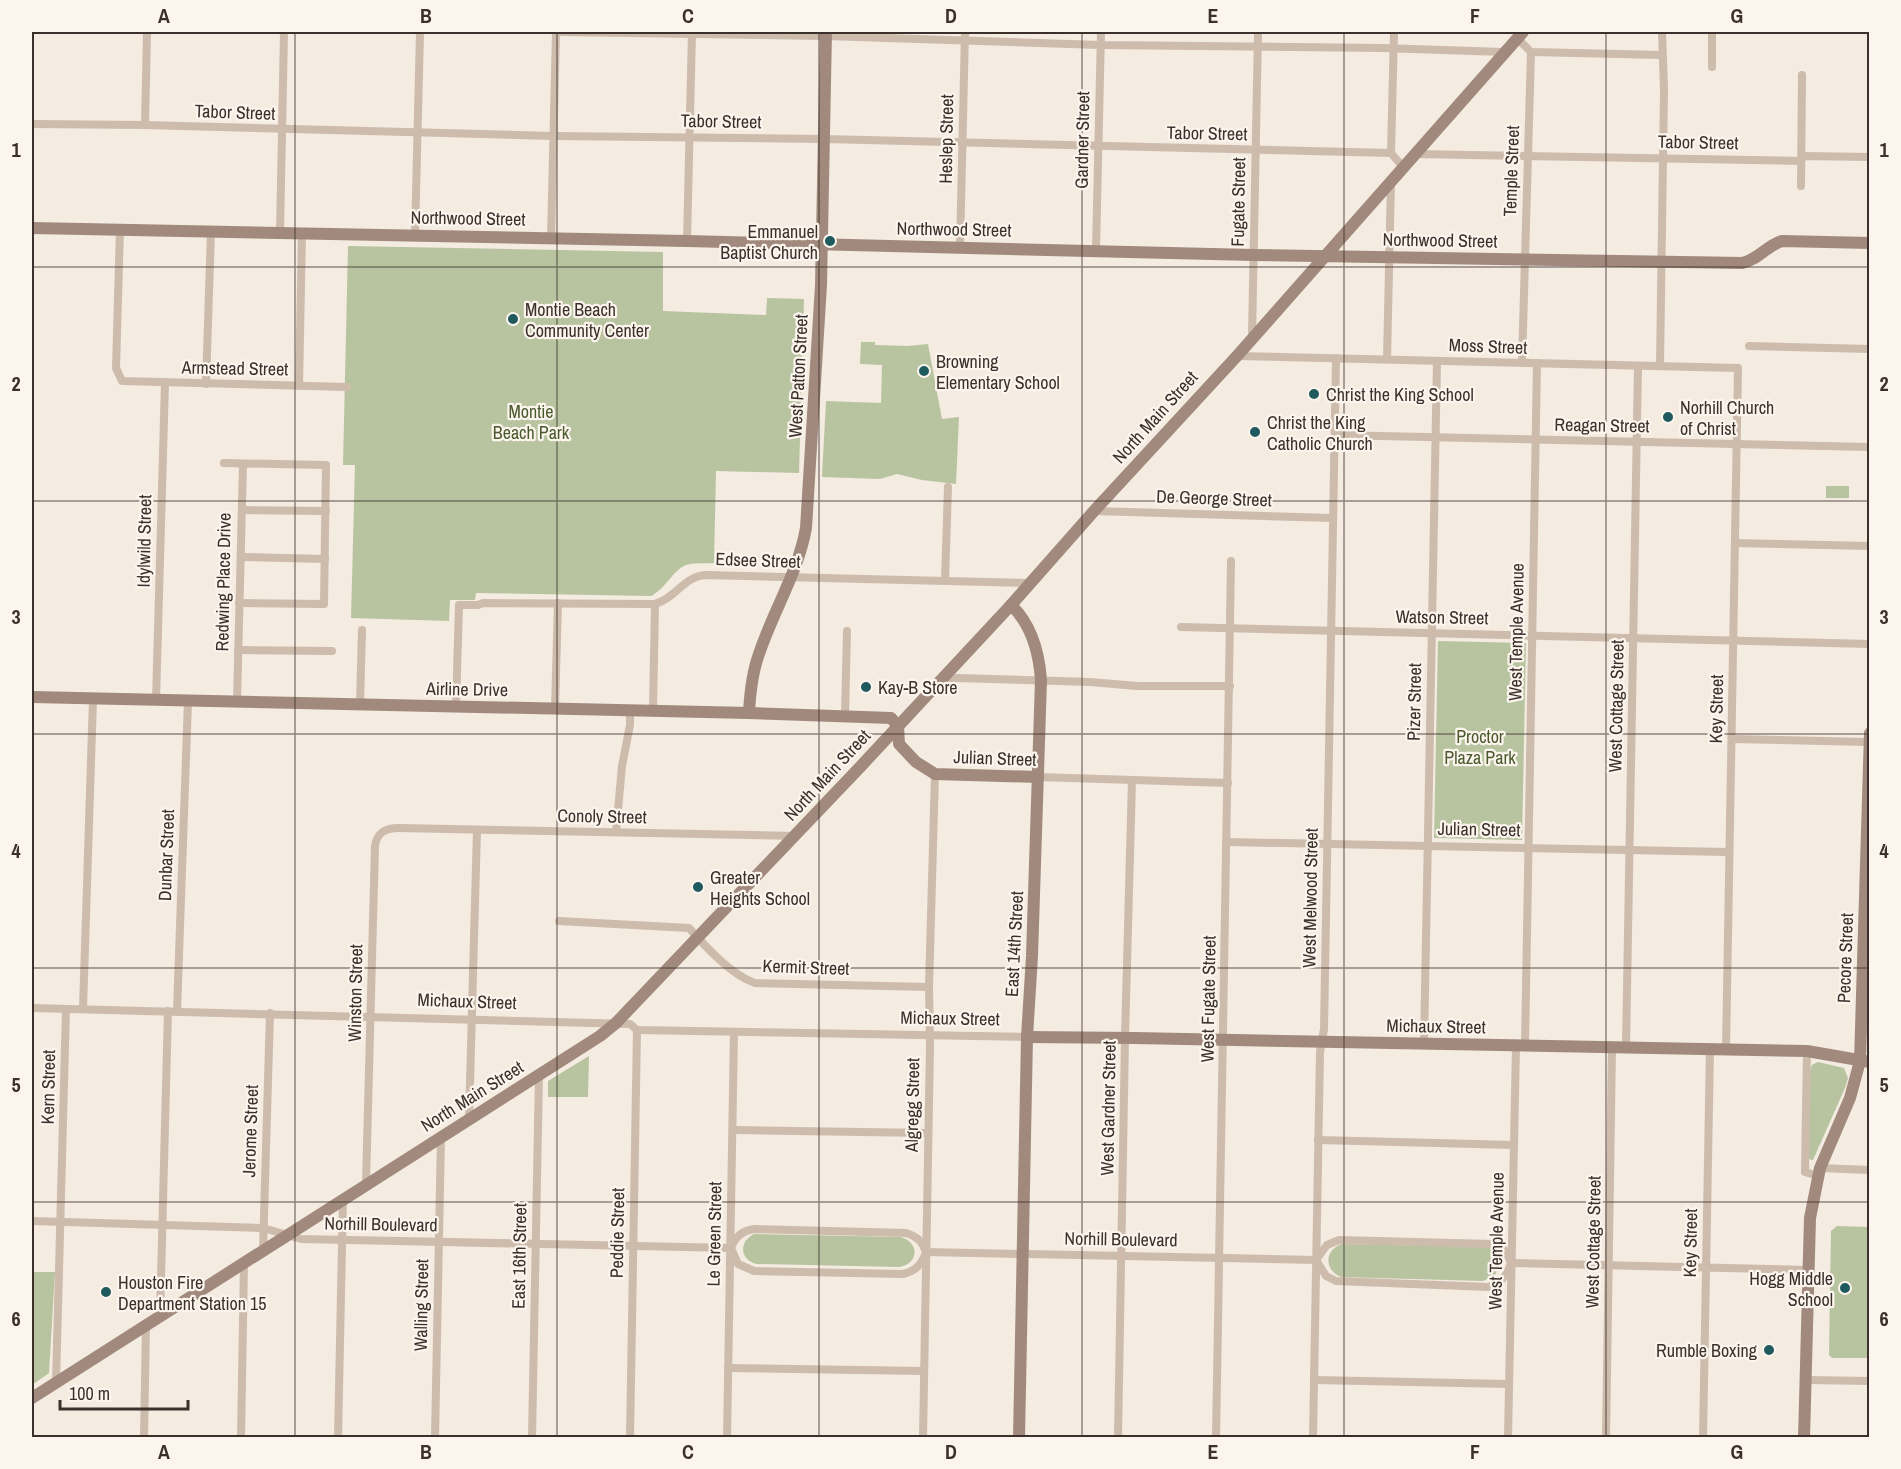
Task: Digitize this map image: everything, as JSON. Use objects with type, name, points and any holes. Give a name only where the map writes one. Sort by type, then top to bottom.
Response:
[{"type":"street","points":[[145,125],[147,32]]},
{"type":"street","points":[[280,233],[284,32]]},
{"type":"street","points":[[415,235],[420,32]]},
{"type":"street","points":[[551,238],[556,32]]},
{"type":"street","points":[[561,32],[965,35],[1100,45],[1393,48],[1504,52]]},
{"type":"street","name":"Gardner Street","points":[[1096,250],[1101,32]]},
{"type":"street","name":"Fugate Street","points":[[1252,337],[1258,32]]},
{"type":"street","points":[[1394,32],[1391,153],[1403,167]]},
{"type":"street","points":[[1660,366],[1664,89],[1662,32]]},
{"type":"street","points":[[1712,32],[1712,67]]},
{"type":"street","points":[[687,241],[692,33]]},
{"type":"street","name":"West Patton Street","points":[[749,713],[752,679],[758,656],[792,578],[804,540],[809,501],[822,244],[826,34]]},
{"type":"street","name":"Heslep Street","points":[[960,248],[965,35]]},
{"type":"street","points":[[1520,35],[1531,52],[1662,55]]},
{"type":"street","name":"North Main Street","points":[[32,1398],[616,1023],[1011,605],[1237,356],[1520,35]]},
{"type":"street","name":"Temple Street","points":[[1522,363],[1531,52]]},
{"type":"street","points":[[1801,186],[1802,75]]},
{"type":"street","name":"Tabor Street","points":[[32,124],[553,136],[825,139],[1391,153]]},
{"type":"street","name":"Tabor Street","points":[[1415,154],[1801,161],[1803,156],[1869,157]]},
{"type":"street","points":[[1387,360],[1391,182]]},
{"type":"street","name":"Northwood Street","points":[[32,228],[1254,255],[1742,263],[1755,259],[1769,246],[1782,241],[1869,243]]},
{"type":"street","name":"Armstead Street","points":[[120,230],[116,368],[122,381],[347,387]]},
{"type":"street","points":[[206,384],[211,231]]},
{"type":"street","points":[[299,386],[302,234]]},
{"type":"street","points":[[1749,346],[1869,349]]},
{"type":"street","name":"Moss Street","points":[[1237,356],[1738,368]]},
{"type":"street","name":"West Melwood Street","points":[[1313,1437],[1318,1140],[1324,1029],[1336,358]]},
{"type":"street","name":"Pizer Street","points":[[1424,1044],[1437,361]]},
{"type":"street","name":"West Temple Avenue","points":[[1508,1437],[1514,1145],[1529,848],[1537,363]]},
{"type":"street","name":"West Cottage Street","points":[[1626,1047],[1638,366]]},
{"type":"street","name":"Key Street","points":[[1726,1049],[1738,368]]},
{"type":"street","name":"Idylwild Street","points":[[156,700],[165,383]]},
{"type":"street","name":"Reagan Street","points":[[1335,435],[1869,447]]},
{"type":"street","points":[[224,463],[326,465],[324,604],[240,603]]},
{"type":"street","name":"Redwing Place Drive","points":[[237,702],[243,464]]},
{"type":"street","points":[[945,580],[948,487]]},
{"type":"street","points":[[242,510],[326,511]]},
{"type":"street","name":"De George Street","points":[[1094,511],[1333,518]]},
{"type":"street","points":[[1735,543],[1869,546]]},
{"type":"street","points":[[240,557],[325,559]]},
{"type":"street","name":"West Fugate Street","points":[[1216,1437],[1232,561]]},
{"type":"street","name":"Edsee Street","points":[[655,604],[663,602],[687,581],[699,575],[1030,583]]},
{"type":"street","points":[[456,706],[459,605],[483,603],[655,604],[652,711]]},
{"type":"street","points":[[555,709],[558,603]]},
{"type":"street","name":"East 14th Street","points":[[1011,605],[1027,625],[1033,638],[1041,680],[1032,956],[1027,1037],[1019,1437]]},
{"type":"street","name":"Watson Street","points":[[1181,627],[1869,644]]},
{"type":"street","points":[[360,704],[362,630]]},
{"type":"street","points":[[845,716],[848,631]]},
{"type":"street","points":[[238,650],[332,651]]},
{"type":"street","points":[[943,679],[1041,680],[1137,686],[1230,686]]},
{"type":"street","name":"Airline Drive","points":[[32,697],[845,716],[891,718],[898,726]]},
{"type":"street","points":[[83,1009],[93,699]]},
{"type":"street","name":"Dunbar Street","points":[[160,1315],[162,1227],[188,701]]},
{"type":"street","points":[[616,832],[630,710]]},
{"type":"street","name":"Julian Street","points":[[898,726],[898,744],[916,762],[935,774],[1228,783]]},
{"type":"street","name":"Pecore Street","points":[[1804,1437],[1809,1227],[1819,1172],[1864,1062],[1869,733]]},
{"type":"street","points":[[1732,739],[1869,742]]},
{"type":"street","name":"Algregg Street","points":[[923,1437],[929,987],[935,774]]},
{"type":"street","name":"West Gardner Street","points":[[1118,1437],[1132,780]]},
{"type":"street","name":"Conoly Street","points":[[408,828],[795,836]]},
{"type":"street","name":"Winston Street","points":[[366,1183],[375,842],[379,834],[385,830],[408,828]]},
{"type":"street","points":[[469,1119],[477,830]]},
{"type":"street","name":"Julian Street","points":[[1227,842],[1729,852]]},
{"type":"street","name":"Kermit Street","points":[[559,921],[689,928],[737,974],[755,983],[929,987]]},
{"type":"street","name":"Michaux Street","points":[[32,1008],[616,1023],[630,1024],[637,1030],[1808,1051],[1864,1062]]},
{"type":"street","name":"Kern Street","points":[[56,1382],[66,1009]]},
{"type":"street","name":"Jerome Street","points":[[263,1250],[270,1013]]},
{"type":"street","name":"Peddie Street","points":[[630,1437],[637,1030]]},
{"type":"street","name":"Le Green Street","points":[[727,1437],[734,1032]]},
{"type":"street","name":"West Cottage Street","points":[[1606,1437],[1612,1047]]},
{"type":"street","name":"Key Street","points":[[1703,1437],[1710,1049]]},
{"type":"street","points":[[1808,1051],[1805,1172],[1869,1170]]},
{"type":"street","name":"East 16th Street","points":[[532,1437],[539,1074]]},
{"type":"street","points":[[733,1130],[928,1132]]},
{"type":"street","name":"Walling Street","points":[[435,1437],[441,1136]]},
{"type":"street","points":[[1318,1140],[1514,1145]]},
{"type":"street","points":[[338,1437],[343,1198]]},
{"type":"street","name":"Norhill Boulevard","points":[[32,1221],[162,1227],[263,1228],[301,1239],[730,1248]]},
{"type":"street","points":[[755,1229],[906,1233],[912,1234],[921,1241],[926,1252],[916,1269],[903,1274],[754,1270],[738,1264],[730,1248],[740,1234],[755,1229]]},
{"type":"street","points":[[1338,1240],[1350,1240],[1492,1244],[1506,1251],[1511,1263],[1503,1279],[1489,1287],[1336,1281],[1326,1276],[1316,1260],[1328,1245],[1338,1240]]},
{"type":"street","name":"Norhill Boulevard","points":[[926,1252],[1316,1260]]},
{"type":"street","points":[[241,1437],[244,1262]]},
{"type":"street","points":[[1511,1263],[1808,1270]]},
{"type":"street","points":[[144,1437],[146,1325]]},
{"type":"street","points":[[728,1368],[924,1371]]},
{"type":"street","points":[[1314,1380],[1509,1384]]},
{"type":"street","points":[[1805,1380],[1869,1381]]},
{"type":"green space","name":"Montie Beach Park","points":[[348,246],[663,252],[663,311],[766,315],[767,298],[804,299],[799,473],[716,471],[714,563],[684,566],[651,596],[476,593],[475,600],[450,600],[449,621],[351,618],[355,465],[343,465]]},
{"type":"green space","points":[[861,342],[875,342],[875,345],[908,346],[928,344],[942,419],[959,417],[956,484],[897,474],[880,479],[822,477],[826,401],[881,403],[882,365],[860,364]]},
{"type":"green space","points":[[1826,486],[1849,486],[1849,498],[1826,498]]},
{"type":"green space","name":"Proctor Plaza Park","points":[[1438,641],[1526,643],[1522,840],[1434,838]]},
{"type":"green space","points":[[589,1056],[588,1097],[548,1097],[548,1081]]},
{"type":"green space","points":[[1818,1062],[1844,1068],[1848,1078],[1813,1160],[1808,1159],[1810,1071],[1812,1065]]},
{"type":"green space","points":[[1837,1226],[1869,1227],[1869,1358],[1832,1358],[1829,1355],[1831,1231]]},
{"type":"green space","points":[[754,1234],[900,1237],[911,1243],[914,1253],[910,1262],[899,1267],[757,1264],[747,1259],[743,1250],[745,1242]]},
{"type":"green space","points":[[1342,1244],[1490,1247],[1497,1254],[1499,1267],[1495,1275],[1483,1281],[1341,1277],[1331,1270],[1328,1260],[1332,1251]]},
{"type":"green space","points":[[32,1272],[55,1272],[49,1373],[32,1385]]},
{"type":"place","name":"Emmanuel Baptist Church","points":[[830,241]]},
{"type":"place","name":"Montie Beach Community Center","points":[[513,319]]},
{"type":"place","name":"Browning Elementary School","points":[[924,371]]},
{"type":"place","name":"Christ the King School","points":[[1314,394]]},
{"type":"place","name":"Norhill Church of Christ","points":[[1668,417]]},
{"type":"place","name":"Christ the King Catholic Church","points":[[1255,432]]},
{"type":"place","name":"Kay-B Store","points":[[866,687]]},
{"type":"place","name":"Greater Heights School","points":[[698,887]]},
{"type":"place","name":"Hogg Middle School","points":[[1845,1288]]},
{"type":"place","name":"Houston Fire Department Station 15","points":[[106,1292]]},
{"type":"place","name":"Rumble Boxing","points":[[1769,1350]]}]
